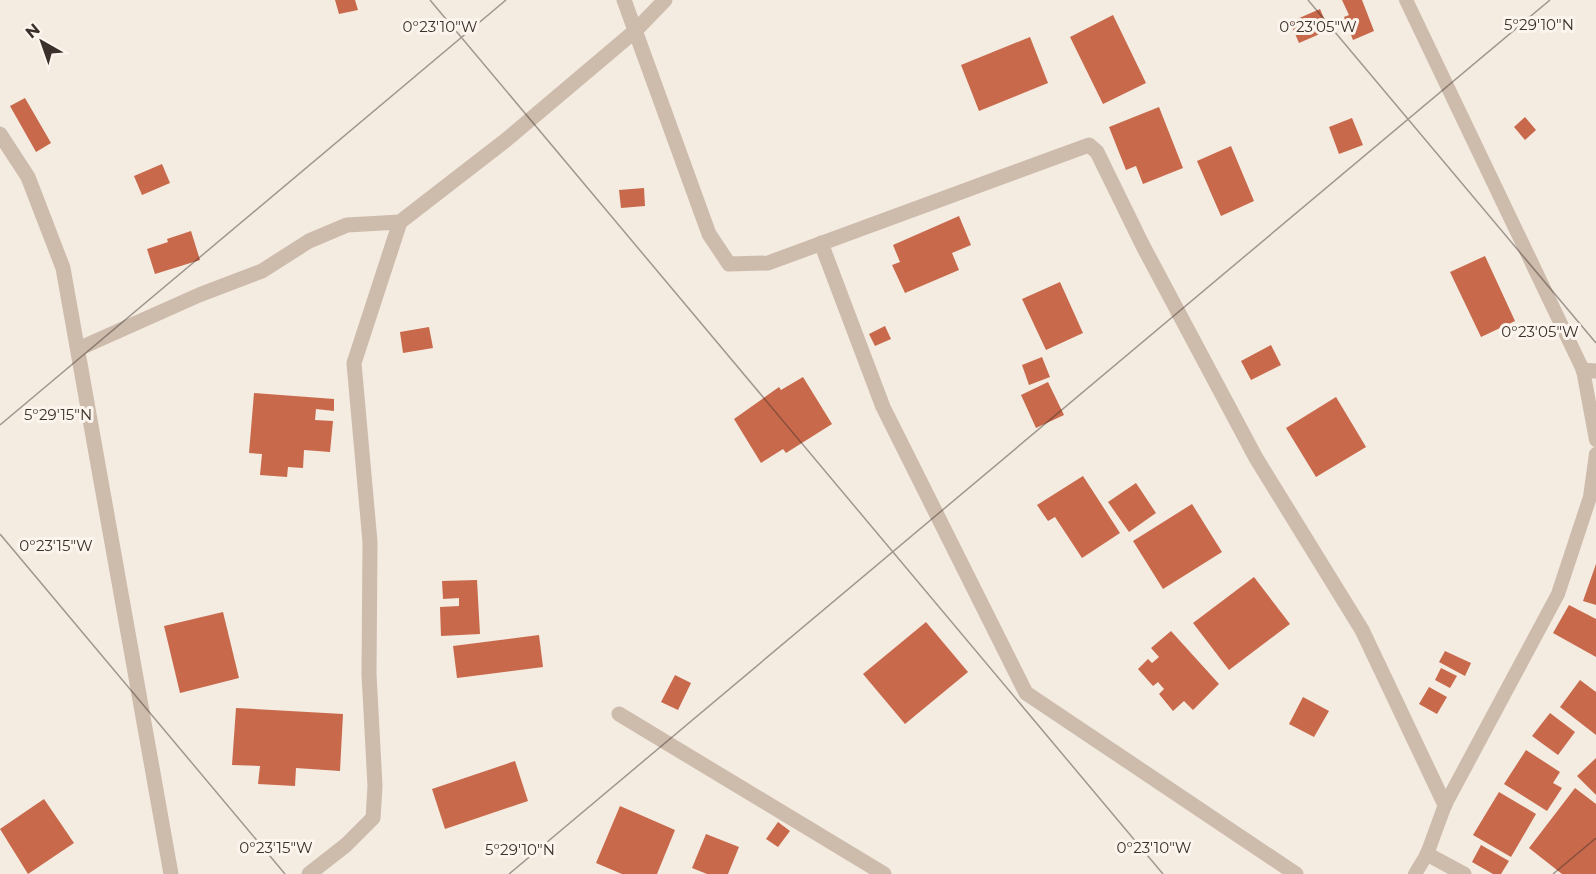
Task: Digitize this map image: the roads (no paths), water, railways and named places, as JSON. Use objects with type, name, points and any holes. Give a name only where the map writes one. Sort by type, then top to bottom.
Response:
[{"type":"street","points":[[624,0],[709,234],[729,264],[768,263],[1089,145],[1097,152],[1143,246],[1256,458],[1362,630],[1445,805]]},
{"type":"street","points":[[309,874],[346,845],[373,818],[375,786],[369,674],[370,542],[354,363],[400,222],[506,140],[635,32],[664,0]]},
{"type":"street","points":[[0,134],[28,177],[63,268],[171,874]]},
{"type":"street","points":[[78,349],[199,295],[262,271],[309,241],[347,225],[400,222]]},
{"type":"street","points":[[821,243],[883,407],[1026,693],[1296,874]]},
{"type":"street","points":[[619,714],[884,874]]},
{"type":"street","points":[[1427,854],[1464,874]]},
{"type":"lane","points":[[1406,0],[1589,371],[1596,440]]},
{"type":"lane","points":[[1415,874],[1427,854],[1445,805],[1558,594],[1590,497],[1596,454]]}]
